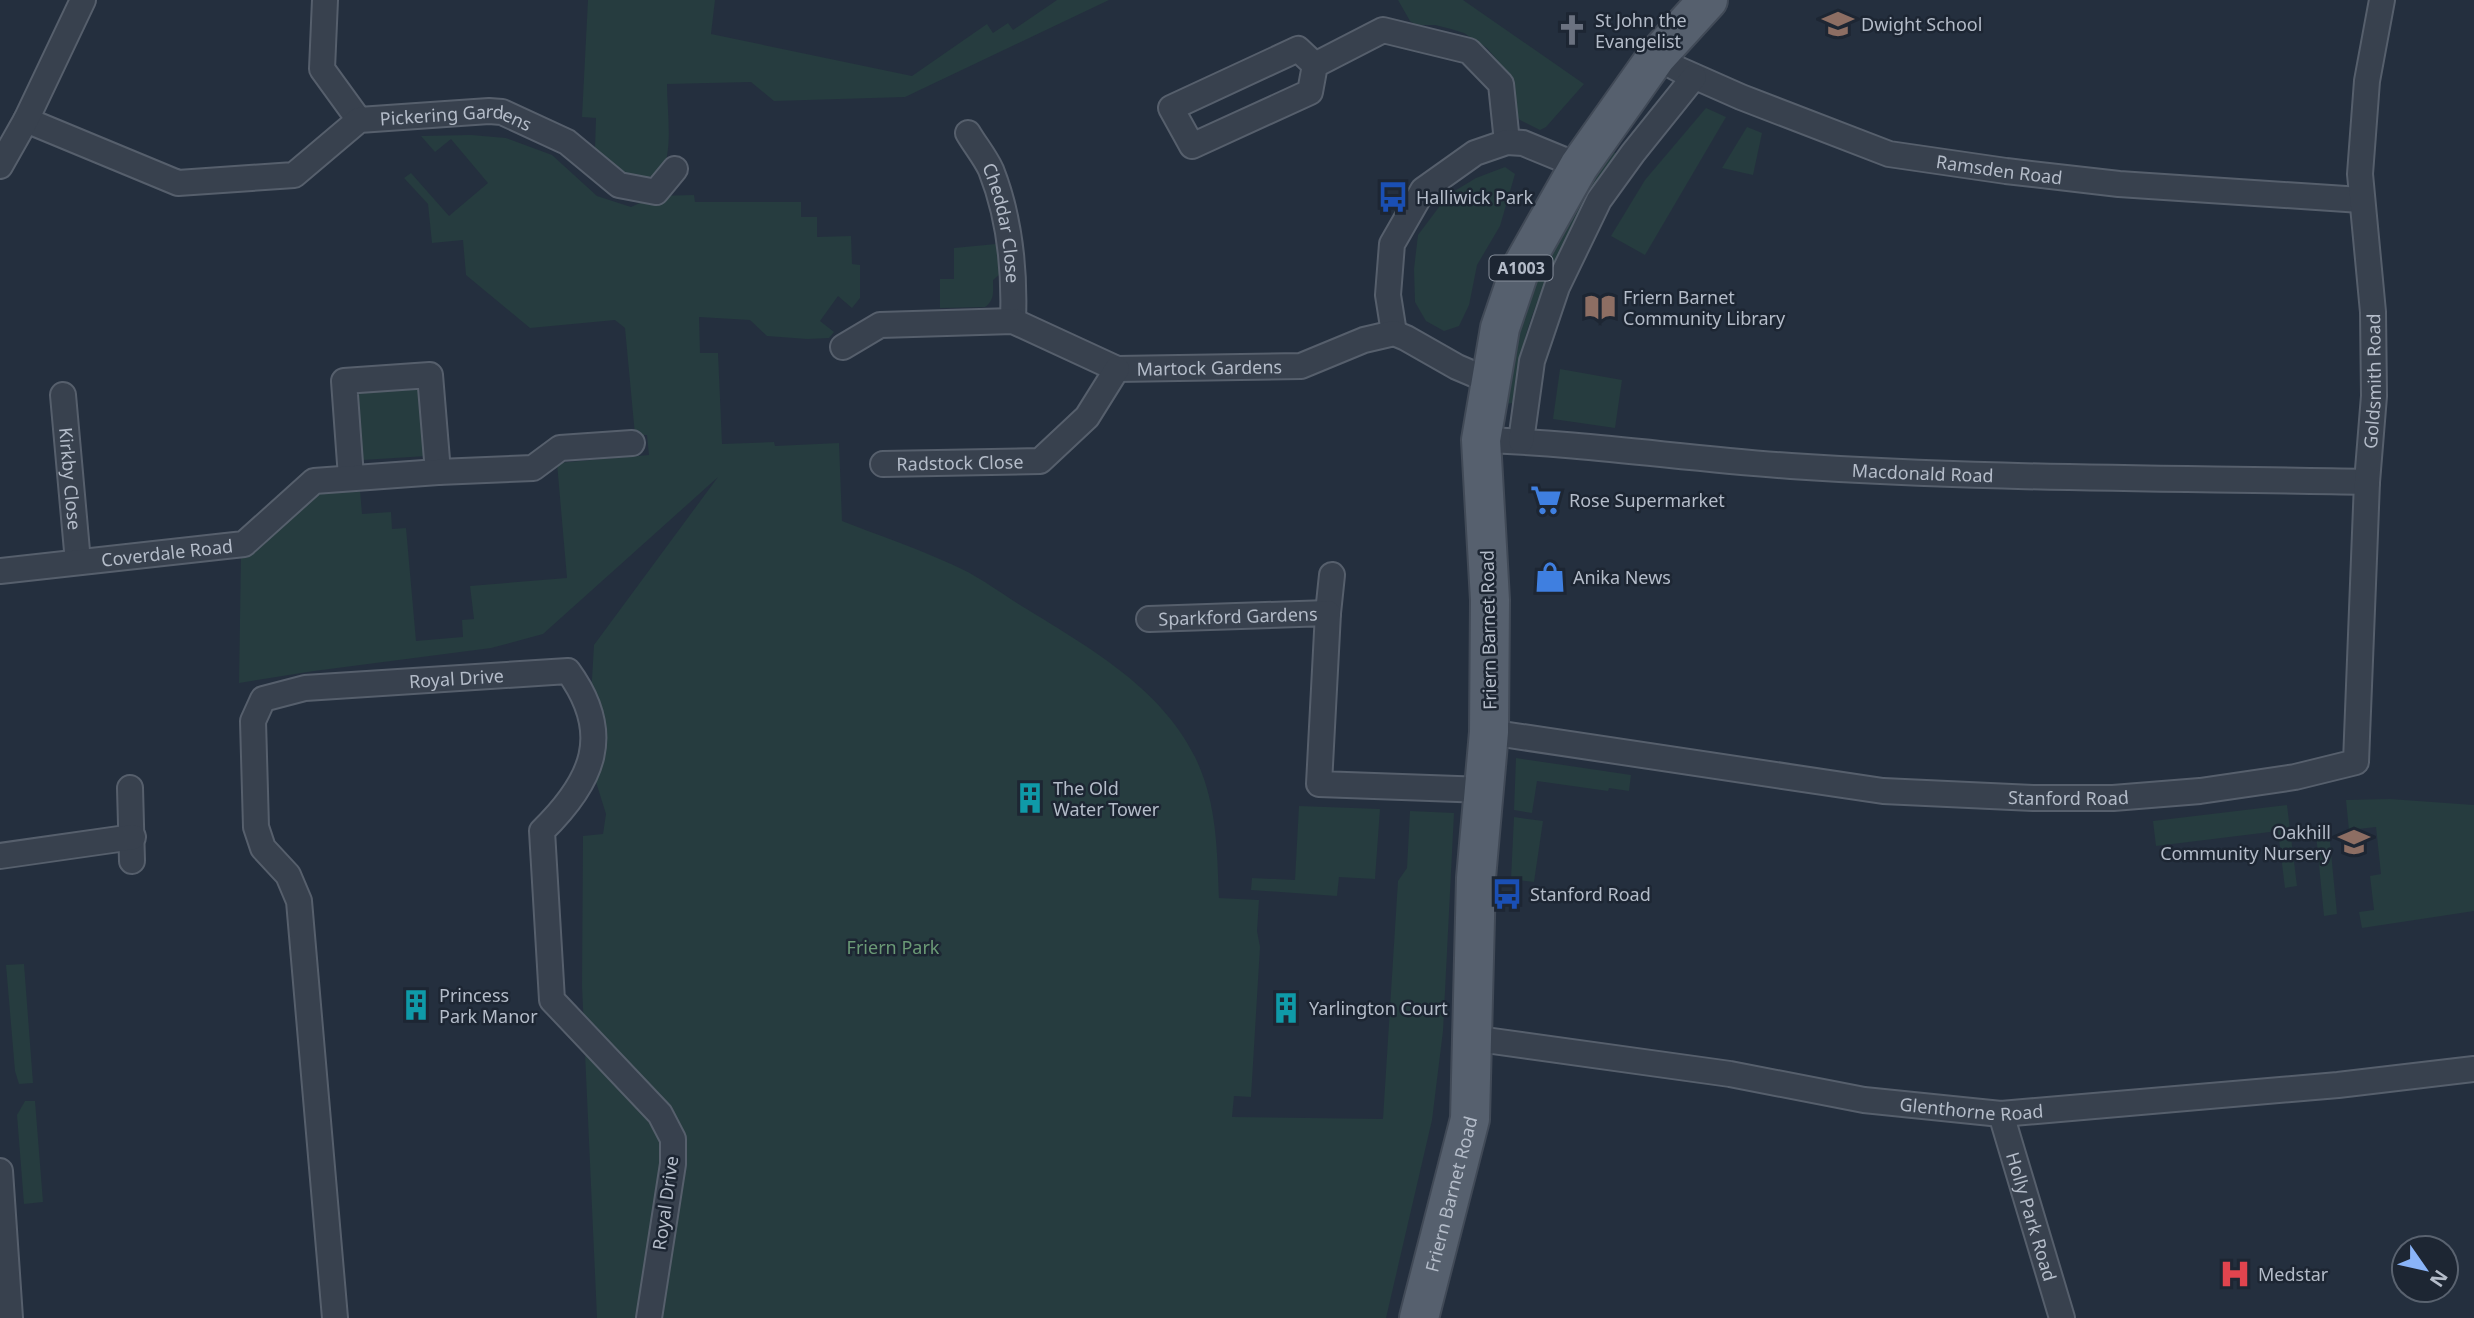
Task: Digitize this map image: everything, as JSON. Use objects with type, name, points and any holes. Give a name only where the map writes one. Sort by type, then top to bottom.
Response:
[{"type":"main road","name":"Friern Barnet Road","points":[[1419,1318],[1470,1119],[1476,878],[1489,732],[1490,600],[1480,440],[1500,328],[1519,272],[1579,166],[1656,57],[1708,0]]},
{"type":"street","points":[[0,166],[26,120],[83,0]]},
{"type":"street","points":[[325,0],[322,69],[359,120]]},
{"type":"street","name":"Goldsmith Road","points":[[2356,762],[2367,482],[2374,397],[2373,312],[2360,174],[2367,81],[2381,0]]},
{"type":"street","points":[[1315,65],[1383,30],[1469,51],[1501,84],[1507,142]]},
{"type":"street","points":[[1298,49],[1315,65],[1310,92],[1192,146],[1171,108],[1298,49]]},
{"type":"street","name":"Ramsden Road","points":[[1656,57],[1748,100],[1889,154],[2119,184],[2361,200]]},
{"type":"street","points":[[1521,441],[1532,361],[1563,275],[1599,201],[1633,153],[1694,77]]},
{"type":"street","name":"Pickering Gardens","points":[[26,120],[178,183],[293,175],[359,120],[489,111],[502,112],[566,142],[619,185],[656,192],[675,169]]},
{"type":"street","name":"Cheddar Close","points":[[968,132],[990,168],[1006,219],[1014,275],[1013,321]]},
{"type":"street","points":[[1490,381],[1457,367],[1394,333],[1388,295],[1392,244],[1423,190],[1475,153],[1507,142],[1523,143],[1579,166]]},
{"type":"street","name":"Martock Gardens","points":[[843,347],[880,326],[1013,321],[1117,369],[1301,366],[1364,340],[1394,333]]},
{"type":"street","name":"Radstock Close","points":[[883,464],[1040,461],[1087,417],[1117,369]]},
{"type":"street","points":[[351,477],[344,381],[430,375],[438,471]]},
{"type":"street","name":"Kirkby Close","points":[[63,395],[78,562]]},
{"type":"street","name":"Macdonald Road","points":[[1480,440],[1639,450],[1790,466],[1996,474],[2367,482]]},
{"type":"street","name":"Coverdale Road","points":[[0,571],[244,544],[314,481],[438,471],[533,468],[560,448],[632,443]]},
{"type":"street","name":"Sparkford Gardens","points":[[1332,575],[1319,784],[1485,790]]},
{"type":"street","name":"Sparkford Gardens","points":[[1149,619],[1328,613]]},
{"type":"street","name":"Royal Drive","points":[[335,1318],[299,901],[288,876],[263,848],[256,827],[253,721],[264,699],[305,688],[568,671],[581,690],[593,725],[591,762],[574,797],[542,831],[552,1000],[660,1114],[673,1139],[673,1164],[649,1318]]},
{"type":"street","name":"Stanford Road","points":[[1489,732],[1883,791],[2032,798],[2113,798],[2200,791],[2295,777],[2356,762]]},
{"type":"street","points":[[0,856],[133,849],[130,788]]},
{"type":"street","name":"Glenthorne Road","points":[[1471,1038],[1730,1074],[1864,1100],[2001,1114],[2338,1085],[2474,1069]]},
{"type":"street","name":"Holly Park Road","points":[[2001,1114],[2062,1318]]},
{"type":"street","points":[[0,1171],[10,1318]]},
{"type":"green space","points":[[588,0],[715,0],[711,34],[912,76],[987,24],[993,33],[1008,23],[1013,30],[1057,0],[1109,0],[905,97],[774,101],[751,82],[667,84],[667,156],[660,171],[646,178],[638,178],[621,173],[606,162],[595,149],[596,118],[582,117]]},
{"type":"green space","points":[[1398,0],[1463,0],[1584,84],[1546,127],[1540,130],[1520,120],[1516,115],[1509,78],[1487,48],[1464,33],[1435,25],[1416,25],[1410,21]]},
{"type":"green space","points":[[1706,108],[1726,117],[1645,255],[1611,236],[1645,180]]},
{"type":"green space","points":[[1747,127],[1762,133],[1753,175],[1722,168]]},
{"type":"green space","name":"Friern Park","points":[[471,135],[506,138],[552,155],[597,196],[631,207],[655,196],[694,195],[695,202],[801,202],[801,217],[817,217],[817,237],[851,236],[852,264],[860,265],[860,298],[852,308],[838,296],[820,321],[834,332],[829,338],[767,336],[750,320],[699,317],[700,353],[718,353],[722,444],[774,442],[775,446],[839,443],[842,521],[938,558],[986,583],[1119,669],[1162,709],[1180,732],[1195,757],[1212,808],[1219,898],[1259,900],[1257,931],[1260,947],[1251,1097],[1234,1096],[1232,1117],[1383,1119],[1398,881],[1407,868],[1410,811],[1454,813],[1443,1031],[1432,1120],[1386,1318],[597,1318],[582,986],[583,836],[603,834],[606,814],[596,782],[600,723],[591,696],[594,645],[718,477],[543,634],[491,648],[239,683],[241,556],[316,493],[360,490],[362,514],[391,512],[392,529],[406,528],[416,641],[463,637],[462,620],[474,619],[470,586],[567,578],[557,463],[649,455],[647,435],[635,435],[625,328],[615,320],[530,328],[466,275],[463,240],[432,243],[428,204],[404,178],[411,173],[449,216],[488,183],[451,139],[435,152],[421,136]]},
{"type":"green space","points":[[1608,148],[1621,157],[1566,244],[1543,290],[1525,338],[1517,403],[1499,404],[1525,287]]},
{"type":"green space","points":[[1505,167],[1515,174],[1500,226],[1477,265],[1469,305],[1459,326],[1444,331],[1426,321],[1415,302],[1414,269],[1418,235],[1448,195],[1476,178]]},
{"type":"green space","points":[[996,244],[1005,262],[1000,274],[993,280],[993,295],[988,304],[985,307],[940,308],[940,279],[954,279],[954,248]]},
{"type":"green space","points":[[1560,369],[1622,380],[1615,428],[1553,419]]},
{"type":"green space","points":[[421,388],[427,456],[362,460],[358,392]]},
{"type":"green space","points":[[1516,758],[1631,775],[1629,791],[1609,788],[1608,791],[1537,781],[1532,813],[1514,810]]},
{"type":"green space","points":[[2390,799],[2474,805],[2474,911],[2362,928],[2359,912],[2374,910],[2370,876],[2381,874],[2376,827],[2349,830],[2346,800]]},
{"type":"green space","points":[[2287,805],[2297,886],[2285,888],[2278,831],[2156,846],[2153,821]]},
{"type":"green space","points":[[1299,806],[1380,809],[1375,879],[1339,877],[1337,896],[1251,890],[1252,878],[1295,880]]},
{"type":"green space","points":[[1514,817],[1543,821],[1534,882],[1511,879]]},
{"type":"green space","points":[[2329,832],[2337,914],[2324,916],[2316,834]]},
{"type":"green space","points":[[24,964],[33,1083],[19,1084],[15,1071],[6,965]]},
{"type":"green space","points":[[25,1101],[35,1101],[43,1202],[24,1204],[17,1115]]},
{"type":"place","name":"Dwight School","points":[[1838,24]]},
{"type":"place","name":"St John the Evangelist","points":[[1572,30]]},
{"type":"place","name":"Halliwick Park","points":[[1393,197]]},
{"type":"place","name":"Friern Barnet Community Library","points":[[1600,307]]},
{"type":"place","name":"Rose Supermarket","points":[[1546,500]]},
{"type":"place","name":"Anika News","points":[[1550,577]]},
{"type":"place","name":"The Old Water Tower","points":[[1030,798]]},
{"type":"place","name":"Oakhill Community Nursery","points":[[2354,842]]},
{"type":"place","name":"Stanford Road","points":[[1507,894]]},
{"type":"place","name":"Princess Park Manor","points":[[416,1005]]},
{"type":"place","name":"Yarlington Court","points":[[1286,1008]]},
{"type":"place","name":"Medstar","points":[[2235,1274]]}]
